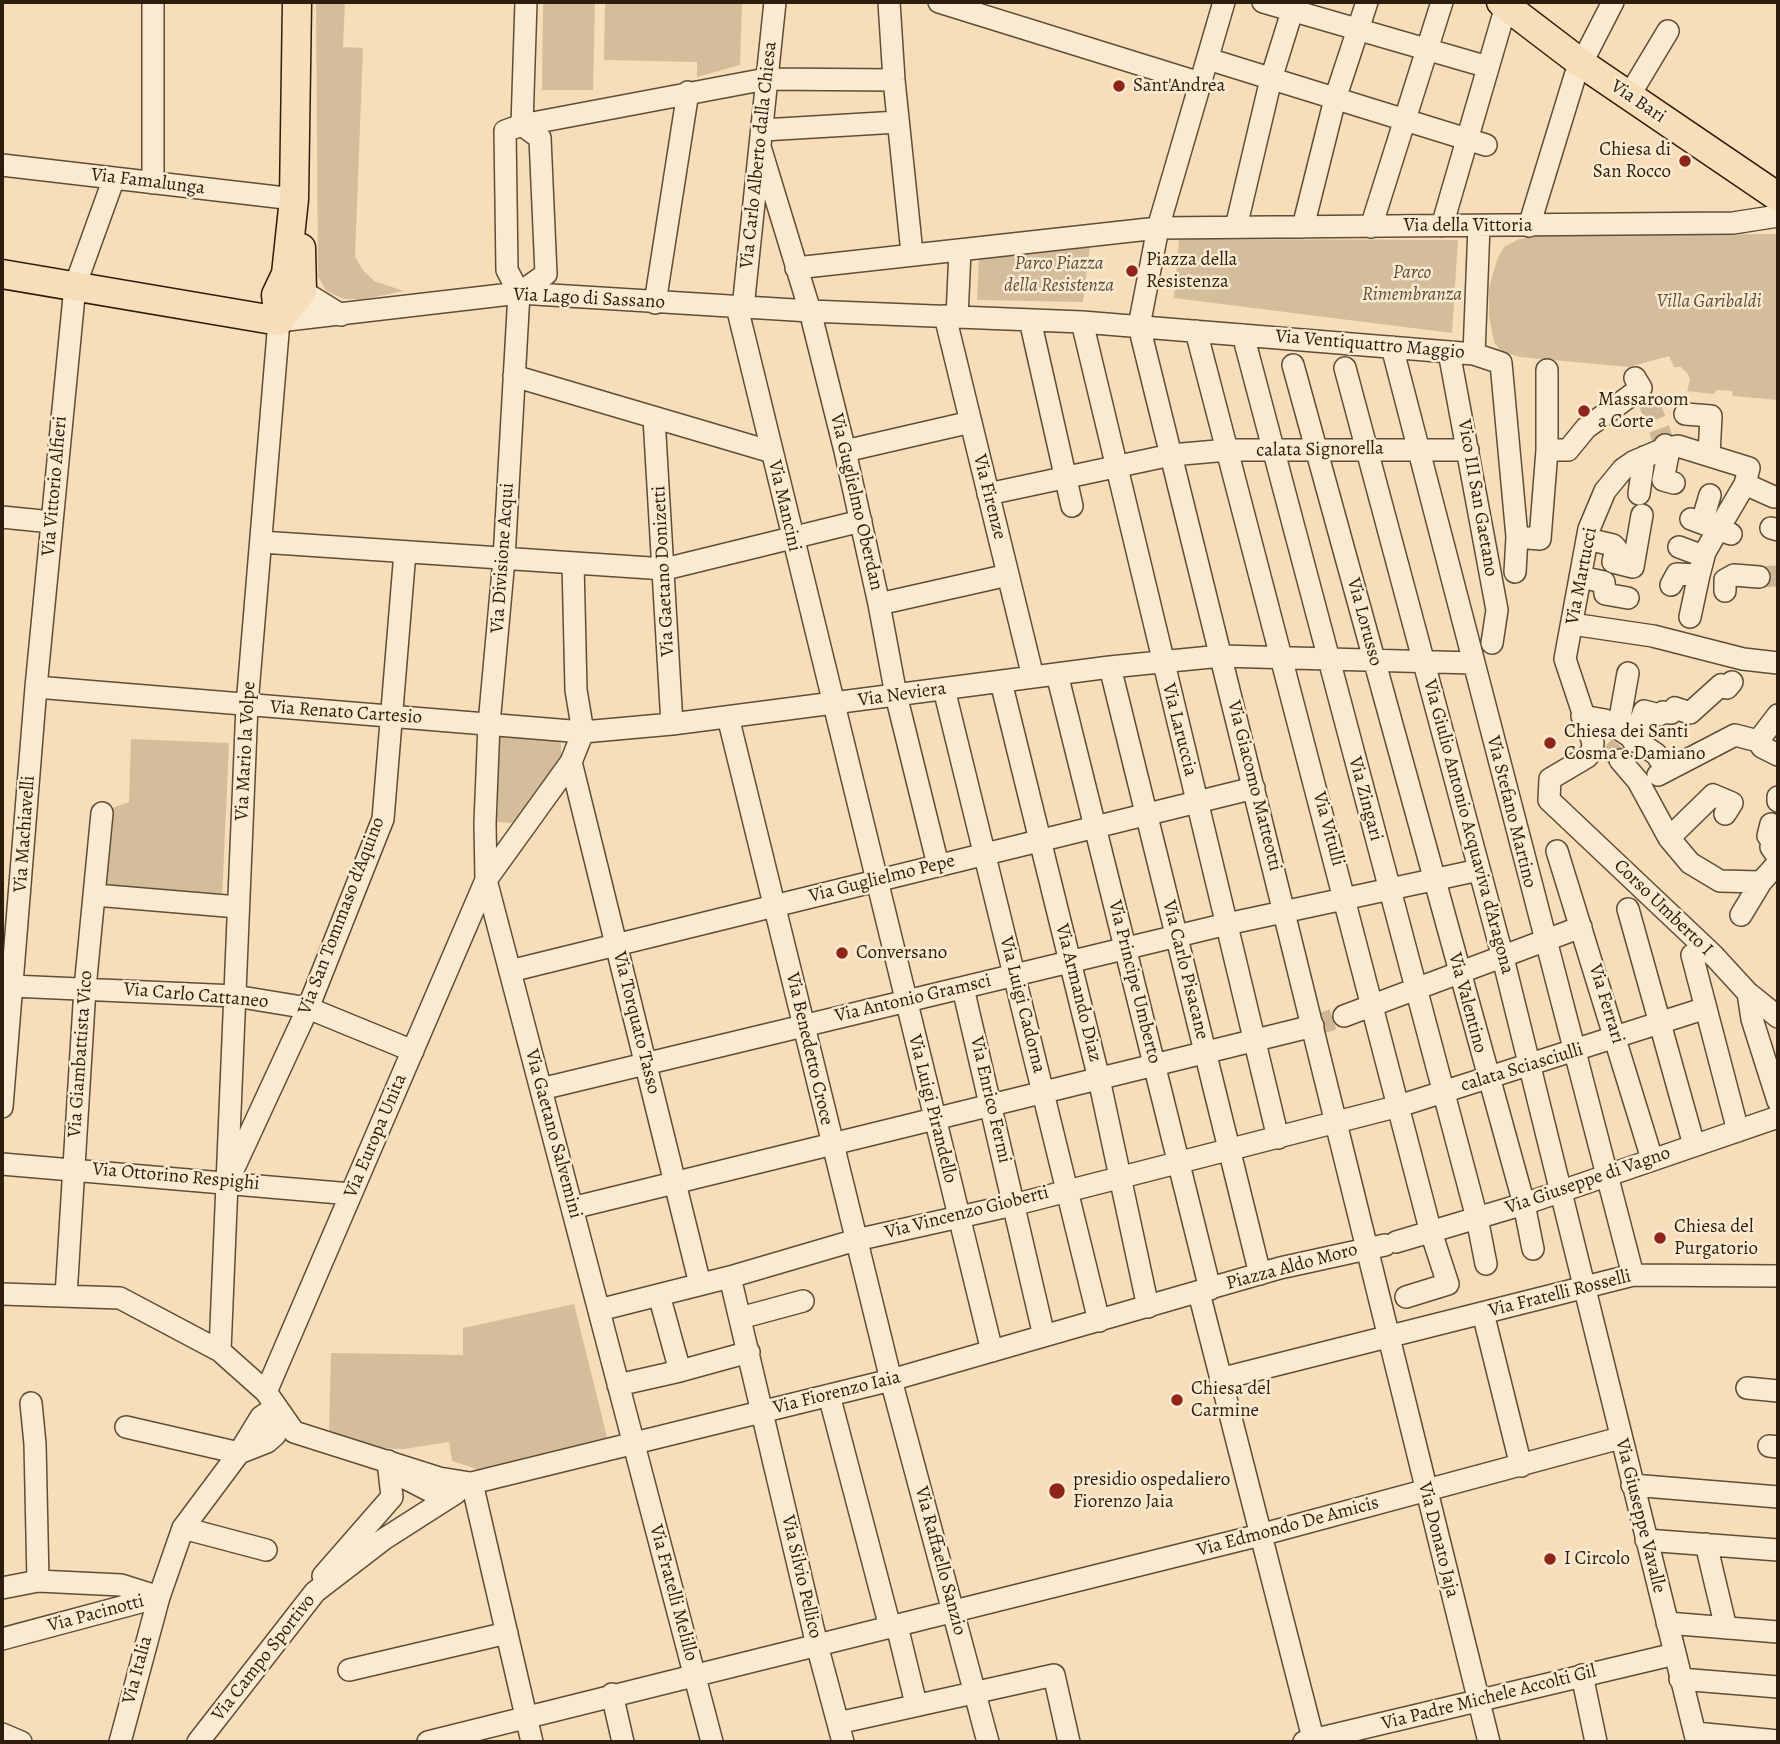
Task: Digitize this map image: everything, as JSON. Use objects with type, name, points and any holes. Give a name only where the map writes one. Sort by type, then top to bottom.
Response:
[{"type":"main road","points":[[279,321],[276,295],[286,274],[293,199],[297,2]]},
{"type":"main road","name":"Via Bari","points":[[1503,4],[1581,63],[1778,197]]},
{"type":"main road","points":[[279,321],[302,291],[299,209],[293,199]]},
{"type":"main road","name":"Via Lago di Sassano","points":[[2,274],[279,321]]},
{"type":"street","points":[[153,2],[153,183]]},
{"type":"street","points":[[522,125],[526,2]]},
{"type":"street","name":"Via Carlo Alberto dalla Chiesa","points":[[740,308],[762,140],[775,2]]},
{"type":"street","points":[[889,2],[894,80],[912,253]]},
{"type":"street","points":[[1141,317],[1157,234],[1224,2]]},
{"type":"street","points":[[1263,2],[1294,6],[1358,29],[1488,67]]},
{"type":"street","points":[[1303,227],[1335,99],[1367,2]]},
{"type":"street","points":[[1371,227],[1443,2]]},
{"type":"street","points":[[1529,226],[1581,63],[1613,2]]},
{"type":"street","points":[[948,3],[1200,83]]},
{"type":"street","points":[[1442,226],[1476,142],[1488,67],[1503,4]]},
{"type":"street","points":[[1236,227],[1271,79],[1294,6]]},
{"type":"street","points":[[1629,96],[1668,32]]},
{"type":"street","points":[[1208,59],[1476,142]]},
{"type":"street","points":[[522,125],[540,138],[546,274],[519,293],[507,270],[505,131],[522,125],[766,79],[894,80]]},
{"type":"street","points":[[655,303],[688,92]]},
{"type":"street","points":[[762,140],[898,122]]},
{"type":"street","name":"Via Guglielmo Oberdan","points":[[762,140],[810,311],[845,451],[880,604],[896,695]]},
{"type":"street","name":"Via Famalunga","points":[[2,165],[293,199]]},
{"type":"street","name":"Via Vittorio Alfieri","points":[[36,687],[75,286],[114,178]]},
{"type":"street","points":[[1733,223],[1778,197]]},
{"type":"street","name":"Via della Vittoria","points":[[796,268],[912,253],[1236,227],[1733,223],[1778,216]]},
{"type":"street","name":"Via Ventiquattro Maggio","points":[[1141,317],[1196,331],[1243,335],[1290,352],[1342,356],[1392,347],[1474,354],[1479,226]]},
{"type":"street","name":"Via Firenze","points":[[960,251],[951,316],[971,422],[1033,677]]},
{"type":"street","points":[[302,291],[341,315]]},
{"type":"street","name":"Via Lago di Sassano","points":[[279,321],[519,293],[740,308],[1030,320],[1082,322],[1141,317]]},
{"type":"street","name":"Via Divisione Acqui","points":[[485,823],[489,724],[504,559],[519,293]]},
{"type":"street","name":"Via Mancini","points":[[740,308],[832,704]]},
{"type":"street","name":"Via Giacomo Matteotti","points":[[1141,317],[1171,455],[1337,1121],[1383,1245]]},
{"type":"street","points":[[1030,320],[1072,506]]},
{"type":"street","name":"Via Mario la Volpe","points":[[220,1351],[247,705],[279,321]]},
{"type":"street","name":"Via Laruccia","points":[[1082,322],[1161,660],[1278,1138]]},
{"type":"street","name":"Via Vitulli","points":[[1196,331],[1430,1229],[1448,1284],[1406,1297]]},
{"type":"street","name":"Via Zingari","points":[[1243,335],[1486,1264]]},
{"type":"street","name":"Via Stefano Martino","points":[[1392,347],[1633,1275]]},
{"type":"street","name":"Via Lorusso","points":[[1290,352],[1433,879]]},
{"type":"street","name":"Vico III San Gaetano","points":[[1449,352],[1497,610],[1492,643]]},
{"type":"street","points":[[1474,354],[1500,363],[1517,537],[1515,572]]},
{"type":"street","name":"Via Giulio Antonio Acquaviva d'Aragona","points":[[1342,356],[1503,958],[1584,1289]]},
{"type":"street","points":[[1517,537],[1539,539],[1558,450],[1547,370]]},
{"type":"street","points":[[514,376],[772,452]]},
{"type":"street","points":[[1558,450],[1641,388]]},
{"type":"street","points":[[1685,414],[1711,416],[1709,455]]},
{"type":"street","name":"Via Gaetano Donizetti","points":[[654,418],[665,569],[672,724]]},
{"type":"street","points":[[845,451],[971,422]]},
{"type":"street","points":[[1665,446],[1668,455],[1663,480],[1674,483]]},
{"type":"street","name":"Via Martucci","points":[[1745,484],[1749,468],[1685,447],[1665,446],[1623,469],[1605,491],[1587,539],[1565,659],[1582,716],[1606,750],[1638,781],[1669,838],[1683,856],[1704,873],[1720,881],[1761,882]]},
{"type":"street","name":"calata Signorella","points":[[988,494],[1171,455],[1228,450],[1468,450]]},
{"type":"street","points":[[1639,494],[1644,457]]},
{"type":"street","points":[[1712,526],[1745,484],[1777,495]]},
{"type":"street","points":[[1690,617],[1712,526],[1710,495]]},
{"type":"street","points":[[1587,539],[1613,545],[1616,548],[1613,562],[1633,567],[1642,515]]},
{"type":"street","points":[[2,517],[52,523]]},
{"type":"street","points":[[261,542],[665,569],[861,521]]},
{"type":"street","points":[[1679,547],[1702,561]]},
{"type":"street","name":"Via San Tommaso d'Aquino","points":[[228,1181],[308,1008],[383,819],[405,552]]},
{"type":"street","points":[[1671,585],[1676,574],[1702,561]]},
{"type":"street","points":[[486,880],[571,762],[583,732],[576,690],[573,563]]},
{"type":"street","points":[[880,604],[1008,575]]},
{"type":"street","points":[[1725,591],[1725,580],[1734,575],[1759,577]]},
{"type":"street","points":[[1580,577],[1604,582],[1605,594],[1628,598]]},
{"type":"street","points":[[1572,624],[1597,620],[1636,626],[1743,661],[1778,663]]},
{"type":"street","name":"Via Neviera","points":[[583,732],[728,718],[1161,660],[1282,656],[1473,663]]},
{"type":"street","name":"Via Carlo Pisacane","points":[[1110,667],[1260,1274]]},
{"type":"street","points":[[1616,727],[1628,673]]},
{"type":"street","name":"Via Principe Umberto","points":[[1057,674],[1177,1161],[1204,1291]]},
{"type":"street","name":"Via Armando Diaz","points":[[1001,682],[1099,1079],[1148,1307]]},
{"type":"street","points":[[1633,741],[1644,712],[1659,715],[1663,712],[1671,713],[1675,708],[1690,713],[1721,685],[1727,688],[1732,682]]},
{"type":"street","name":"Via Renato Cartesio","points":[[36,687],[583,732]]},
{"type":"street","name":"Via Machiavelli","points":[[2,1107],[12,986],[10,932],[36,687]]},
{"type":"street","name":"Via Luigi Cadorna","points":[[944,689],[1098,1321]]},
{"type":"street","points":[[896,695],[938,866]]},
{"type":"street","name":"Via Luigi Pirandello","points":[[832,704],[992,1351]]},
{"type":"street","points":[[1758,741],[1778,715]]},
{"type":"street","points":[[1582,716],[1605,720],[1656,754],[1662,773],[1735,735],[1758,741],[1762,747],[1778,755]]},
{"type":"street","name":"Via Benedetto Croce","points":[[728,718],[891,1380]]},
{"type":"street","name":"Corso Umberto I","points":[[1606,750],[1587,757],[1550,779],[1549,800],[1718,950],[1748,993],[1778,1017]]},
{"type":"street","name":"Via Torquato Tasso","points":[[571,762],[700,1284]]},
{"type":"street","name":"Via Guglielmo Pepe","points":[[510,971],[1254,788]]},
{"type":"street","points":[[1669,838],[1713,795],[1732,803],[1725,814]]},
{"type":"street","name":"Via Giambattista Vico","points":[[66,1296],[85,988],[102,813]]},
{"type":"street","name":"Via Gaetano Salvemini","points":[[485,823],[486,880],[632,1443]]},
{"type":"street","points":[[1771,824],[1768,835],[1773,839],[1771,846],[1778,857]]},
{"type":"street","name":"Via Ferrari","points":[[1557,851],[1652,1159]]},
{"type":"street","points":[[1741,915],[1761,882],[1778,863]]},
{"type":"street","name":"Via Antonio Gramsci","points":[[541,1089],[1227,924],[1479,870]]},
{"type":"street","name":"Via Valentino","points":[[1433,879],[1524,1204],[1533,1249]]},
{"type":"street","name":"Via Europa Unita","points":[[271,1399],[351,1194],[486,880]]},
{"type":"street","points":[[95,895],[238,907]]},
{"type":"street","points":[[1628,909],[1694,1145]]},
{"type":"street","points":[[1343,1016],[1503,958],[1581,926]]},
{"type":"street","points":[[1692,955],[1738,1131]]},
{"type":"street","name":"Via Carlo Cattaneo","points":[[12,986],[236,996],[308,1008],[413,1051]]},
{"type":"street","name":"Via Enrico Fermi","points":[[963,988],[993,1105],[1044,1336]]},
{"type":"street","points":[[1748,993],[1752,1019],[1778,1101]]},
{"type":"street","name":"calata Sciasciulli","points":[[1337,1121],[1443,1093],[1706,1009]]},
{"type":"street","points":[[572,1209],[1313,1026]]},
{"type":"street","name":"Via Giuseppe di Vagno","points":[[1383,1245],[1430,1229],[1524,1204],[1561,1189],[1778,1117]]},
{"type":"street","name":"Via Vincenzo Gioberti","points":[[599,1310],[730,1277],[856,1240],[1013,1205],[1337,1121]]},
{"type":"street","name":"Via Ottorino Respighi","points":[[2,1164],[72,1167],[351,1194]]},
{"type":"street","name":"Piazza Aldo Moro","points":[[1204,1291],[1260,1274],[1383,1245],[1387,1337]]},
{"type":"street","name":"Via Fratelli Rosselli","points":[[1387,1337],[1633,1275],[1778,1276]]},
{"type":"street","name":"Via Silvio Pellico","points":[[730,1277],[840,1732]]},
{"type":"street","name":"Via Giuseppe Vavalle","points":[[1584,1289],[1696,1738]]},
{"type":"street","points":[[1204,1291],[1220,1379],[1310,1741]]},
{"type":"street","name":"Via Fiorenzo Iaia","points":[[472,1483],[891,1380],[1204,1291]]},
{"type":"street","points":[[2,1294],[120,1298],[220,1351],[271,1399],[294,1432],[439,1478],[472,1483],[533,1742]]},
{"type":"street","points":[[659,1295],[680,1371]]},
{"type":"street","points":[[740,1318],[803,1301]]},
{"type":"street","points":[[1483,1313],[1521,1466]]},
{"type":"street","points":[[1220,1379],[1387,1337]]},
{"type":"street","name":"Via Donato Jaja","points":[[1387,1337],[1489,1742]]},
{"type":"street","points":[[618,1385],[749,1352]]},
{"type":"street","name":"Via Raffaello Sanzio","points":[[891,1380],[988,1742]]},
{"type":"street","points":[[1747,1388],[1778,1391]]},
{"type":"street","points":[[829,1395],[916,1704]]},
{"type":"street","name":"Via Italia","points":[[120,1742],[159,1597],[183,1528],[239,1453],[271,1399]]},
{"type":"street","points":[[31,1403],[36,1444],[38,1581]]},
{"type":"street","points":[[127,1427],[239,1453]]},
{"type":"street","name":"Via Edmondo De Amicis","points":[[817,1645],[1260,1535],[1620,1438]]},
{"type":"street","name":"Via Fratelli Melillo","points":[[632,1443],[712,1742]]},
{"type":"street","points":[[315,1592],[329,1566],[392,1497],[388,1461]]},
{"type":"street","name":"Via Campo Sportivo","points":[[198,1742],[315,1592],[384,1539],[472,1483]]},
{"type":"street","points":[[1632,1485],[1778,1497]]},
{"type":"street","points":[[183,1528],[266,1550]]},
{"type":"street","points":[[1646,1540],[1778,1550]]},
{"type":"street","points":[[1706,1544],[1727,1628]]},
{"type":"street","name":"Via Pacinotti","points":[[2,1588],[38,1581],[121,1585],[159,1597]]},
{"type":"street","name":"Via Pacinotti","points":[[2,1639],[159,1597]]},
{"type":"street","points":[[1667,1623],[1778,1632]]},
{"type":"street","points":[[349,1670],[507,1633]]},
{"type":"street","points":[[428,1742],[695,1673],[817,1645]]},
{"type":"street","name":"Via Padre Michele Accolti Gil","points":[[1310,1741],[1675,1654]]},
{"type":"street","points":[[840,1732],[916,1704],[1054,1675],[1069,1742]]},
{"type":"street","points":[[1582,1675],[1596,1742]]},
{"type":"street","points":[[1680,1679],[1778,1686]]},
{"type":"street","points":[[612,1695],[623,1742]]},
{"type":"street","points":[[2,1734],[21,1742]]},
{"type":"street","points":[[1696,1738],[1778,1741]]},
{"type":"green space","points":[[316,2],[345,2],[343,47],[363,48],[355,257],[374,281],[404,291],[364,299],[344,299],[326,291],[318,276]]},
{"type":"green space","points":[[543,2],[595,2],[593,90],[542,90]]},
{"type":"green space","points":[[605,2],[742,2],[740,65],[697,77],[697,62],[604,60]]},
{"type":"green space","name":"Villa Garibaldi","points":[[1778,234],[1778,400],[1733,396],[1732,391],[1717,390],[1713,394],[1687,391],[1690,380],[1688,374],[1681,367],[1674,367],[1669,356],[1629,367],[1520,357],[1501,351],[1494,342],[1489,316],[1489,287],[1498,257],[1504,247],[1519,239],[1545,235]]},
{"type":"green space","name":"Parco Rimembranza","points":[[1179,239],[1458,240],[1452,333],[1174,298]]},
{"type":"green space","name":"Parco Piazza della Resistenza","points":[[1090,245],[1083,302],[977,300],[979,256]]},
{"type":"green space","points":[[500,731],[561,736],[561,758],[512,823],[497,822]]},
{"type":"green space","points":[[131,739],[229,743],[222,899],[104,889],[112,808],[129,802]]},
{"type":"green space","points":[[574,1304],[608,1441],[480,1470],[452,1461],[449,1442],[404,1449],[377,1448],[329,1435],[331,1353],[463,1355],[463,1328]]},
{"type":"tunnel","points":[[1648,400],[1665,445]]},
{"type":"tunnel","points":[[1759,577],[1778,576]]},
{"type":"tunnel","points":[[1605,747],[1620,760]]},
{"type":"tunnel","points":[[1313,1026],[1344,1016]]},
{"type":"place","name":"Sant'Andrea","points":[[1119,86]]},
{"type":"place","name":"Chiesa di San Rocco","points":[[1685,161]]},
{"type":"place","name":"Piazza della Resistenza","points":[[1132,271]]},
{"type":"place","name":"Massaroom a Corte","points":[[1584,411]]},
{"type":"place","name":"Chiesa dei Santi Cosma e Damiano","points":[[1550,743]]},
{"type":"place","name":"Conversano","points":[[842,953]]},
{"type":"place","name":"Chiesa del Purgatorio","points":[[1660,1238]]},
{"type":"place","name":"Chiesa del Carmine","points":[[1177,1400]]},
{"type":"place","name":"presidio ospedaliero Fiorenzo Jaia","points":[[1057,1491]]},
{"type":"place","name":"I Circolo","points":[[1550,1559]]}]
